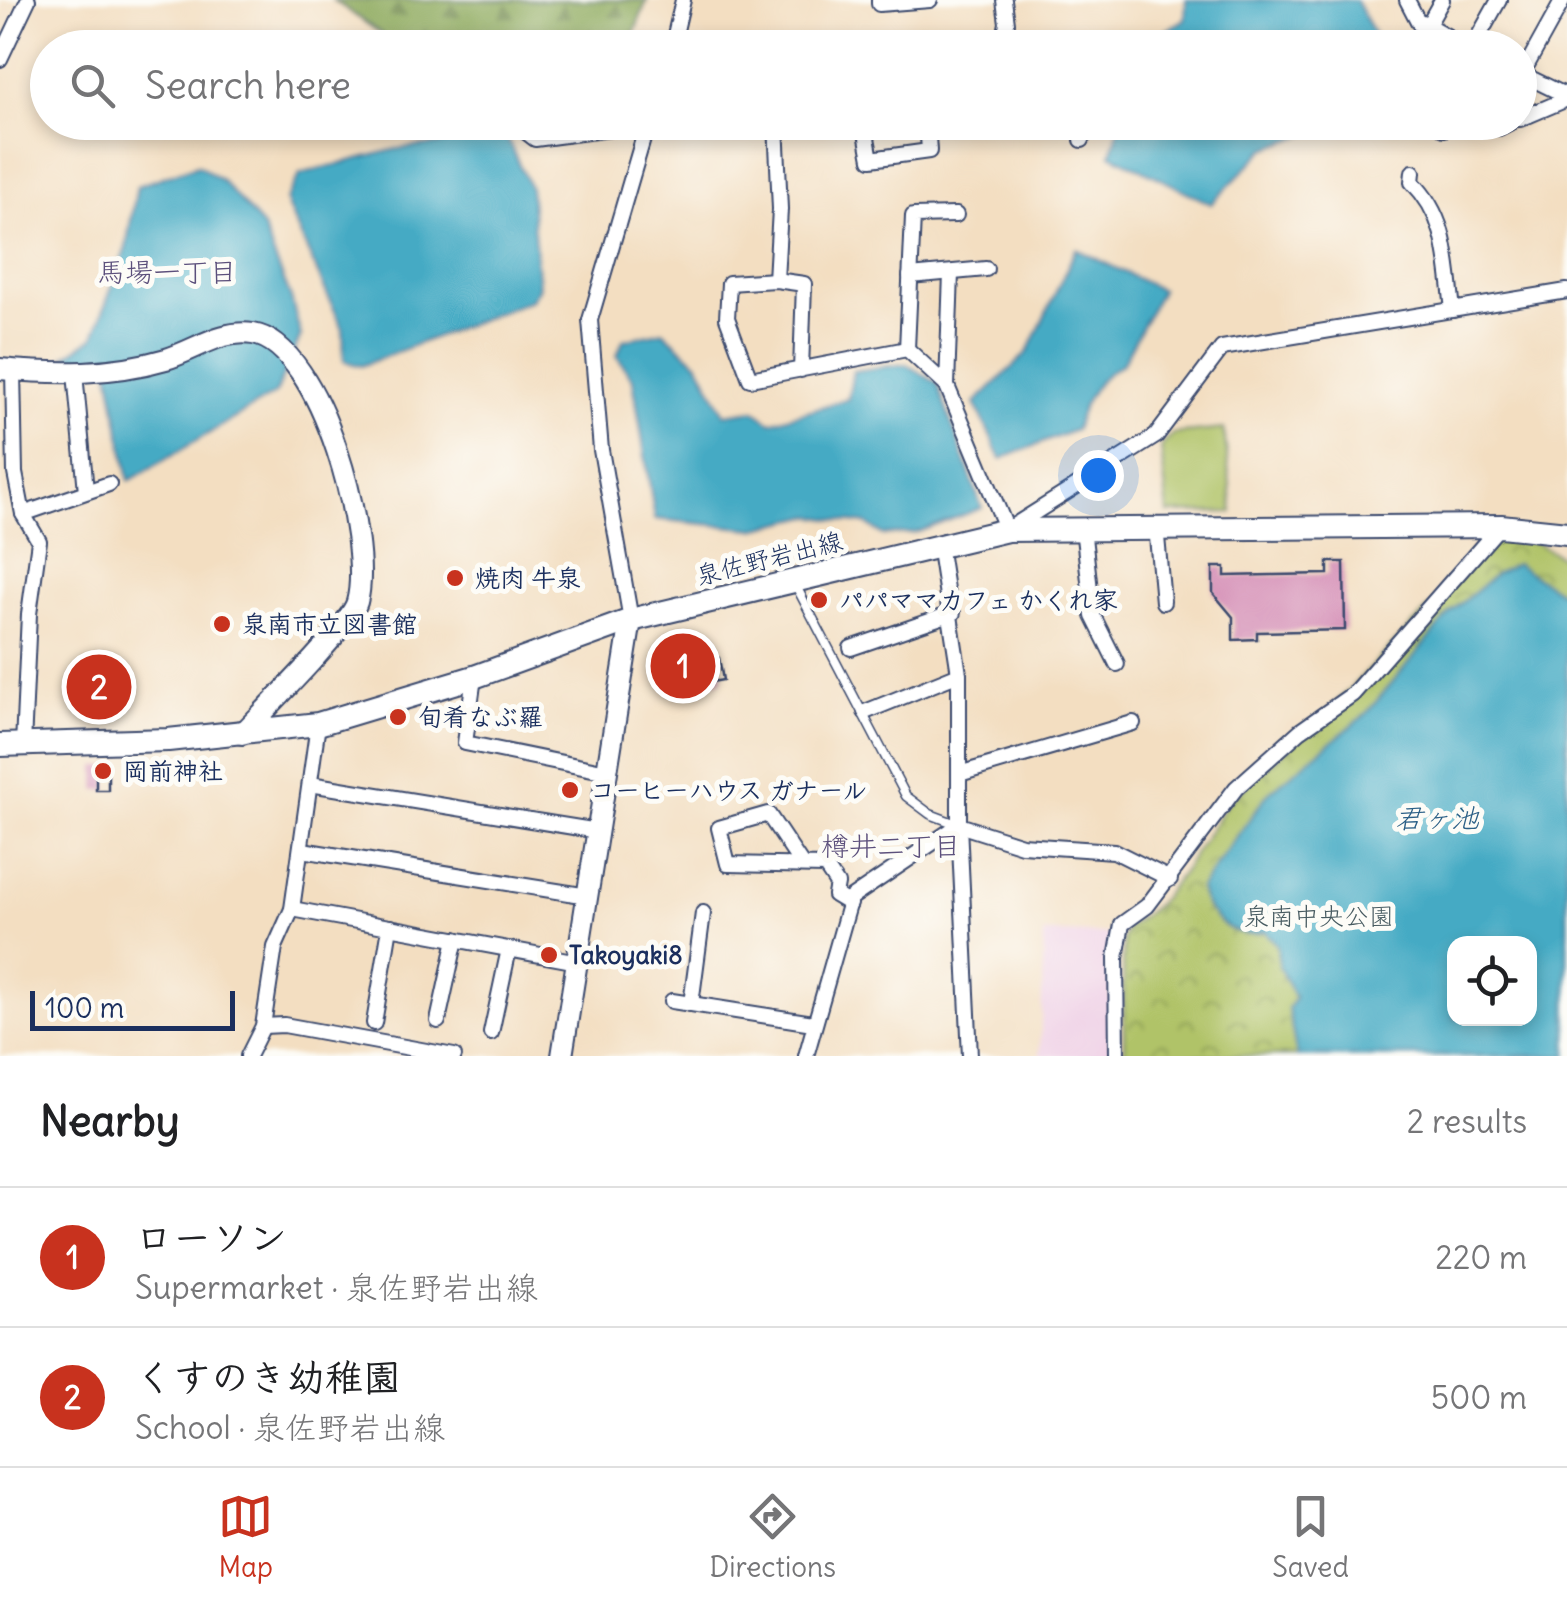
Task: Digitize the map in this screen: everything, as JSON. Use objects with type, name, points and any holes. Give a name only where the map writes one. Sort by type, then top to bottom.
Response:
[{"type":"main road","name":"泉佐野岩出線","points":[[12,745],[242,734],[318,724],[474,677],[631,620],[1007,530],[1500,526],[1567,534]]},
{"type":"street","points":[[0,59],[28,0]]},
{"type":"street","points":[[676,30],[683,0]]},
{"type":"street","points":[[879,0],[879,4],[930,0]]},
{"type":"street","points":[[1004,0],[1006,30]]},
{"type":"street","points":[[1407,0],[1427,30]]},
{"type":"street","points":[[1425,23],[1442,0]]},
{"type":"street","points":[[1481,30],[1499,0]]},
{"type":"street","points":[[1537,45],[1563,0]]},
{"type":"street","points":[[1425,23],[1438,30]]},
{"type":"street","points":[[1537,82],[1567,98]]},
{"type":"street","points":[[1537,111],[1567,98]]},
{"type":"street","points":[[562,1056],[631,620],[601,450],[590,320],[643,140]]},
{"type":"street","points":[[776,280],[780,209],[777,140]]},
{"type":"street","points":[[868,140],[871,158],[929,151],[928,140]]},
{"type":"street","points":[[1413,172],[1412,182],[1436,210],[1442,226],[1453,310]]},
{"type":"street","points":[[907,349],[913,216],[956,215]]},
{"type":"street","points":[[910,276],[986,270]]},
{"type":"street","points":[[951,273],[948,386],[1007,530],[1156,436],[1222,348],[1567,290]]},
{"type":"street","points":[[801,370],[804,284],[776,280],[729,282],[727,318],[750,379],[801,370],[907,349]]},
{"type":"street","points":[[12,745],[39,542],[23,514],[15,472],[7,370],[75,373],[167,358],[226,334],[249,333],[269,338],[286,350],[326,426],[356,525],[362,569],[356,607],[242,734]]},
{"type":"street","points":[[907,349],[948,386]]},
{"type":"street","points":[[75,373],[86,492]]},
{"type":"street","points":[[23,514],[109,484]]},
{"type":"street","points":[[1156,526],[1163,602]]},
{"type":"street","points":[[1117,1056],[1118,935],[1122,924],[1147,906],[1170,879],[1236,788],[1300,731],[1352,694],[1500,526]]},
{"type":"street","points":[[1083,528],[1092,616],[1116,664]]},
{"type":"street","points":[[939,544],[959,674],[959,826],[970,1056]]},
{"type":"street","points":[[851,648],[952,613]]},
{"type":"street","points":[[865,712],[959,674]]},
{"type":"street","points":[[474,677],[465,744],[608,772]]},
{"type":"street","points":[[959,774],[1133,723]]},
{"type":"street","points":[[248,1056],[263,1026],[275,946],[292,909],[318,724]]},
{"type":"street","points":[[310,784],[598,831]]},
{"type":"street","points":[[802,865],[768,814],[719,828],[728,864],[825,866],[837,884],[835,895],[850,904]]},
{"type":"street","points":[[959,826],[1022,845],[1114,851],[1170,879]]},
{"type":"street","points":[[806,1056],[850,904],[959,826]]},
{"type":"street","points":[[302,850],[588,896]]},
{"type":"street","points":[[292,909],[578,962]]},
{"type":"street","points":[[691,1004],[703,913]]},
{"type":"street","points":[[374,1023],[390,927]]},
{"type":"street","points":[[438,1021],[456,939]]},
{"type":"street","points":[[491,1033],[509,949]]},
{"type":"street","points":[[672,1001],[813,1024]]},
{"type":"street","points":[[263,1026],[284,1025],[454,1056]]},
{"type":"lane","points":[[793,580],[906,796],[959,826]]},
{"type":"shaded area","points":[[1044,933],[1111,934],[1109,1056],[1040,1056]]},
{"type":"green space","points":[[333,0],[647,0],[636,30],[376,30]]},
{"type":"green space","points":[[1224,429],[1233,512],[1168,513],[1161,447],[1173,434]]},
{"type":"green space","name":"君ヶ池","points":[[1502,534],[1536,543],[1567,560],[1567,1056],[1124,1056],[1123,939],[1127,928],[1157,905],[1228,802],[1315,724]]},
{"type":"water","points":[[1186,0],[1356,0],[1371,30],[1167,30],[1185,19]]},
{"type":"water","points":[[451,140],[508,140],[530,188],[539,287],[531,300],[361,366],[344,361],[343,329],[286,200],[300,174],[396,149]]},
{"type":"water","points":[[1115,140],[1290,140],[1265,149],[1211,204],[1111,154]]},
{"type":"water","points":[[198,165],[222,181],[262,226],[291,298],[301,336],[275,394],[129,481],[107,359],[63,358],[94,337],[126,248],[137,186]]},
{"type":"water","points":[[1076,249],[1161,290],[1122,364],[1091,392],[1075,430],[1001,459],[975,403],[1028,352]]},
{"type":"water","points":[[663,331],[699,364],[725,414],[754,410],[771,422],[848,399],[853,371],[906,364],[937,383],[982,508],[915,533],[883,535],[866,524],[809,516],[754,529],[655,519],[633,380],[617,356],[623,340]]},
{"type":"water","name":"君ヶ池","points":[[1516,564],[1567,596],[1567,1056],[1297,1056],[1288,1008],[1295,998],[1279,967],[1277,945],[1265,931],[1242,933],[1223,924],[1208,908],[1200,888],[1268,793],[1365,715],[1451,612],[1497,573]]},
{"type":"building","points":[[1328,562],[1344,562],[1345,630],[1257,632],[1257,639],[1233,640],[1233,617],[1213,593],[1213,567],[1225,567],[1225,576],[1328,574]]},
{"type":"building","points":[[719,658],[723,680],[684,687],[679,664]]},
{"type":"building","points":[[96,766],[108,766],[108,790],[96,790]]},
{"type":"place","name":"焼肉 牛泉","points":[[455,578]]},
{"type":"place","name":"パパママカフェ かくれ家","points":[[819,600]]},
{"type":"place","name":"泉南市立図書館","points":[[222,624]]},
{"type":"place","name":"ローソン","points":[[683,666]]},
{"type":"place","name":"くすのき幼稚園","points":[[99,687]]},
{"type":"place","name":"旬肴なぶ羅","points":[[398,717]]},
{"type":"place","name":"岡前神社","points":[[103,771]]},
{"type":"place","name":"コーヒーハウス ガナール","points":[[570,790]]},
{"type":"place","name":"Takoyaki8","points":[[549,955]]},
{"type":"district","name":"馬場一丁目","points":[[167,272]]},
{"type":"district","name":"樽井二丁目","points":[[891,846]]},
{"type":"park label","name":"泉南中央公園","points":[[1319,916]]}]
